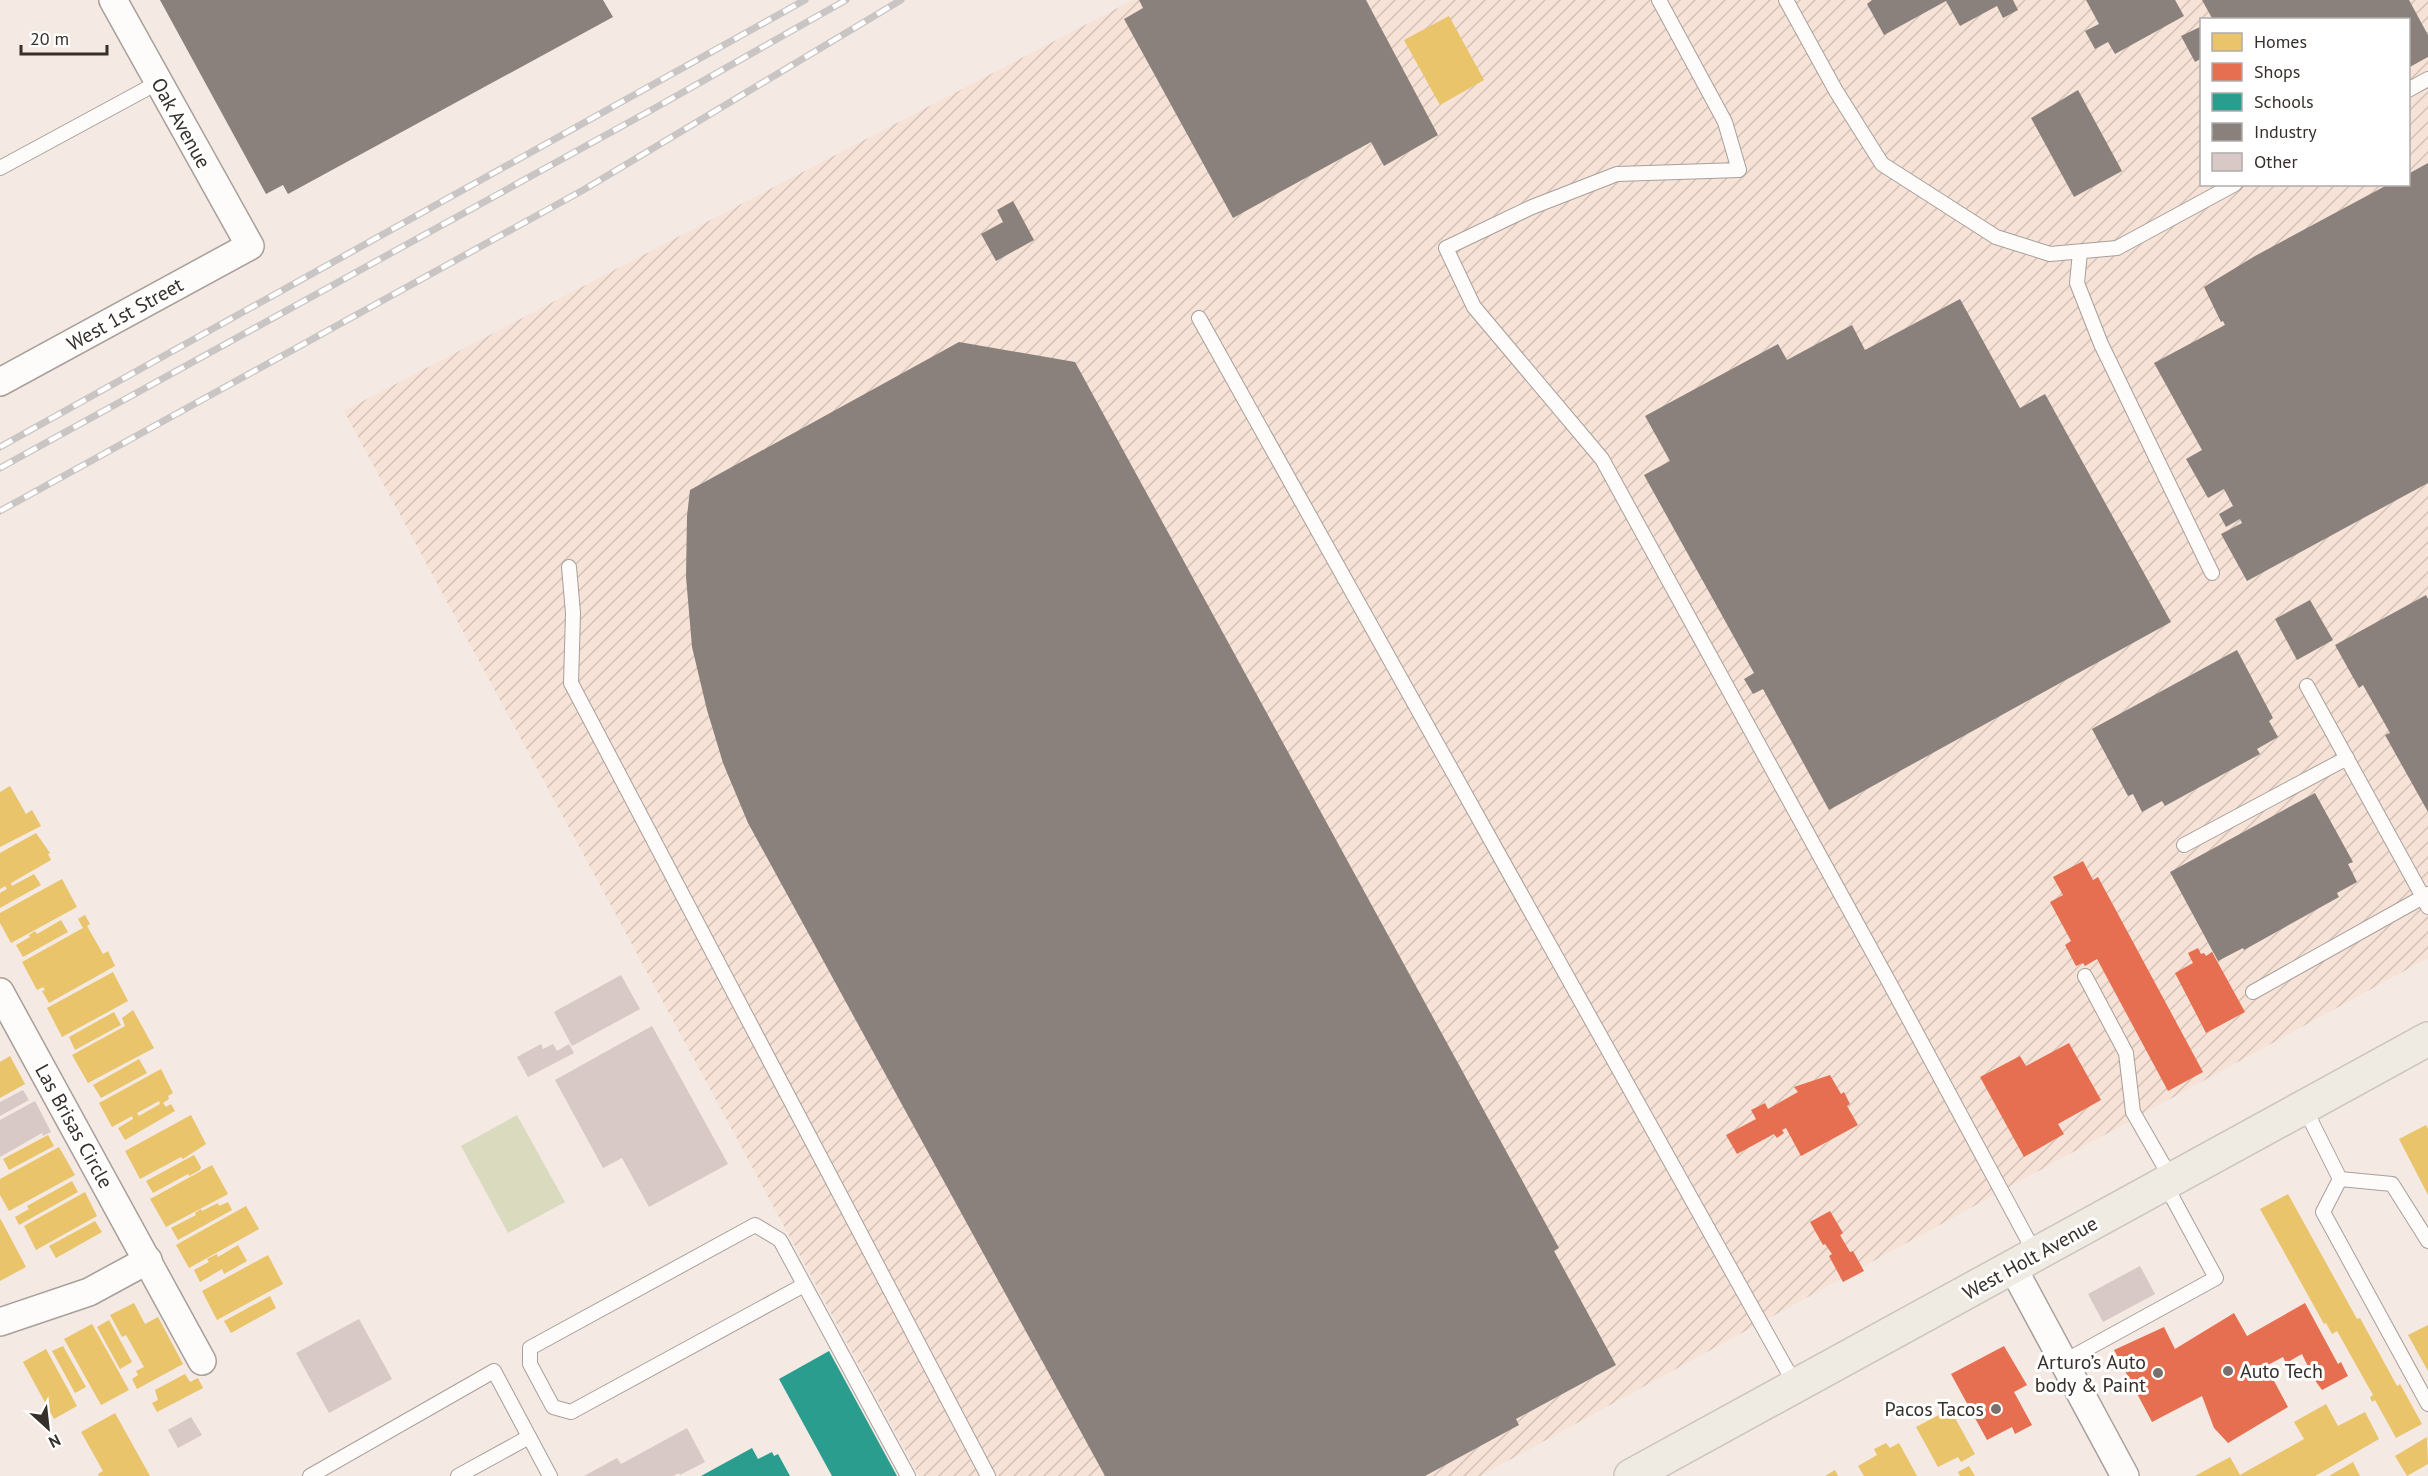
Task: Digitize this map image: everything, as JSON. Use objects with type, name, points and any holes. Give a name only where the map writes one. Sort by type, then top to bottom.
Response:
[{"type":"main road","name":"West Holt Avenue","points":[[1631,1476],[2428,1039]]},
{"type":"street","name":"Oak Avenue","points":[[113,0],[250,246]]},
{"type":"street","name":"West 1st Street","points":[[0,382],[250,246]]},
{"type":"street","name":"Las Brisas Circle","points":[[0,992],[202,1361]]},
{"type":"street","points":[[0,1322],[89,1292],[148,1260]]},
{"type":"street","points":[[2025,1261],[2063,1362],[2125,1476]]},
{"type":"lane","points":[[1659,0],[1725,122],[1739,170],[1617,174],[1532,207],[1446,248],[1474,307],[1602,459],[1889,982],[2025,1261]]},
{"type":"lane","points":[[1786,0],[1836,91],[1882,164],[1996,237],[2050,254],[2117,248],[2231,186]]},
{"type":"lane","points":[[2410,89],[2428,79]]},
{"type":"lane","points":[[0,168],[159,82]]},
{"type":"lane","points":[[2080,252],[2077,283],[2101,344],[2212,573]]},
{"type":"lane","points":[[1199,318],[1796,1386]]},
{"type":"lane","points":[[569,567],[573,613],[570,682],[988,1476]]},
{"type":"lane","points":[[2253,992],[2426,899],[2307,686]]},
{"type":"lane","points":[[2184,846],[2347,758]]},
{"type":"lane","points":[[2063,1362],[2216,1278],[2133,1112],[2126,1053],[2085,976]]},
{"type":"lane","points":[[2304,1107],[2340,1179]]},
{"type":"lane","points":[[2340,1179],[2392,1184],[2428,1241]]},
{"type":"lane","points":[[2340,1179],[2323,1212],[2428,1404]]},
{"type":"lane","points":[[804,1285],[571,1412],[553,1407],[530,1364],[530,1348],[755,1225],[780,1240],[909,1476]]},
{"type":"lane","points":[[310,1476],[494,1371],[550,1476]]},
{"type":"lane","points":[[458,1476],[529,1437]]},
{"type":"shaded area","points":[[1133,0],[2428,0],[2428,958],[1480,1476],[919,1476],[344,411]]},
{"type":"green space","points":[[517,1115],[565,1202],[508,1233],[461,1146]]},
{"type":"building: Homes","points":[[1449,16],[1484,80],[1440,105],[1404,40]]},
{"type":"building: Homes","points":[[10,786],[26,814],[32,810],[41,826],[0,847],[0,792]]},
{"type":"building: Homes","points":[[36,833],[50,853],[48,854],[51,860],[11,883],[12,886],[34,874],[41,885],[0,908],[0,893],[7,889],[5,886],[0,889],[0,853]]},
{"type":"building: Homes","points":[[62,879],[77,907],[11,943],[0,923],[0,913]]},
{"type":"building: Homes","points":[[85,915],[90,924],[87,926],[103,954],[108,951],[115,966],[49,1003],[42,991],[45,990],[43,987],[37,990],[22,962],[83,928],[78,919]]},
{"type":"building: Homes","points":[[61,920],[68,932],[23,957],[16,945],[30,937],[29,935],[35,931],[37,934]]},
{"type":"building: Homes","points":[[113,972],[128,1001],[62,1037],[47,1008]]},
{"type":"building: Homes","points":[[133,1010],[154,1048],[88,1083],[72,1055],[125,1026],[122,1018]]},
{"type":"building: Homes","points":[[114,1012],[121,1025],[75,1050],[69,1037]]},
{"type":"building: Homes","points":[[10,1056],[25,1084],[0,1098],[0,1062]]},
{"type":"building: Homes","points":[[139,1059],[147,1073],[101,1098],[93,1085]]},
{"type":"building: Homes","points":[[161,1069],[173,1093],[163,1103],[166,1107],[171,1104],[175,1111],[125,1140],[118,1128],[133,1119],[132,1116],[112,1127],[99,1103]],"holes":[[[159,1101],[160,1104],[139,1116],[137,1113]]]},
{"type":"building: Homes","points":[[191,1115],[206,1144],[183,1159],[181,1157],[140,1179],[125,1151]]},
{"type":"building: Homes","points":[[2426,1125],[2428,1129],[2428,1195],[2399,1139]]},
{"type":"building: Homes","points":[[48,1135],[54,1146],[9,1170],[3,1159]]},
{"type":"building: Homes","points":[[59,1147],[75,1175],[9,1211],[0,1195],[0,1179]]},
{"type":"building: Homes","points":[[194,1155],[201,1167],[200,1170],[153,1193],[146,1181]]},
{"type":"building: Homes","points":[[212,1165],[228,1194],[166,1227],[150,1199]]},
{"type":"building: Homes","points":[[72,1181],[78,1192],[19,1225],[15,1217],[29,1209],[27,1206]]},
{"type":"building: Homes","points":[[85,1192],[97,1216],[36,1250],[24,1226]]},
{"type":"building: Homes","points":[[2288,1194],[2357,1319],[2360,1318],[2397,1386],[2400,1384],[2422,1424],[2396,1438],[2375,1400],[2372,1402],[2370,1397],[2373,1395],[2337,1331],[2332,1334],[2326,1323],[2324,1324],[2260,1209]]},
{"type":"building: Homes","points":[[228,1202],[232,1210],[178,1240],[171,1228],[196,1215],[195,1213],[201,1209],[202,1211],[218,1203],[219,1206]]},
{"type":"building: Homes","points":[[246,1206],[259,1229],[189,1268],[176,1245]]},
{"type":"building: Homes","points":[[0,1218],[26,1267],[0,1281]]},
{"type":"building: Homes","points":[[95,1221],[102,1232],[56,1258],[49,1246]]},
{"type":"building: Homes","points":[[238,1245],[247,1261],[224,1274],[222,1269],[200,1282],[194,1270],[209,1262],[207,1259],[217,1254],[218,1257]]},
{"type":"building: Homes","points":[[268,1255],[283,1284],[217,1320],[202,1291]]},
{"type":"building: Homes","points":[[270,1296],[276,1308],[231,1333],[224,1321]]},
{"type":"building: Homes","points":[[134,1303],[145,1324],[158,1317],[183,1364],[137,1389],[132,1379],[138,1375],[136,1371],[144,1367],[126,1335],[122,1337],[110,1315]]},
{"type":"building: Homes","points":[[109,1320],[132,1362],[120,1369],[97,1327]]},
{"type":"building: Homes","points":[[92,1324],[129,1390],[101,1405],[64,1339]]},
{"type":"building: Homes","points":[[2428,1325],[2428,1371],[2408,1335]]},
{"type":"building: Homes","points":[[63,1346],[86,1387],[75,1393],[52,1351]]},
{"type":"building: Homes","points":[[46,1349],[77,1406],[54,1419],[23,1362]]},
{"type":"building: Homes","points":[[185,1374],[190,1382],[198,1378],[203,1388],[157,1412],[152,1403],[158,1400],[155,1390]]},
{"type":"building: Homes","points":[[2326,1404],[2338,1426],[2365,1412],[2379,1439],[2315,1476],[2195,1476],[2230,1457],[2240,1475],[2304,1439],[2294,1422]]},
{"type":"building: Homes","points":[[1950,1409],[1975,1454],[1961,1462],[1958,1457],[1938,1467],[1916,1427]]},
{"type":"building: Homes","points":[[115,1413],[150,1476],[99,1476],[98,1474],[103,1471],[81,1432]]},
{"type":"building: Homes","points":[[2427,1437],[2428,1464],[2407,1476],[2395,1456]]},
{"type":"building: Homes","points":[[1886,1443],[1890,1448],[1899,1443],[1917,1476],[1864,1476],[1858,1466],[1877,1455],[1874,1449]]},
{"type":"building: Homes","points":[[2353,1462],[2360,1476],[2329,1476]]},
{"type":"building: Homes","points":[[1969,1466],[1975,1476],[1960,1476],[1958,1472]]},
{"type":"building: Homes","points":[[1835,1470],[1838,1476],[1825,1476]]},
{"type":"building: Shops","points":[[2083,861],[2093,880],[2098,877],[2203,1072],[2168,1091],[2097,959],[2085,966],[2083,963],[2076,966],[2065,945],[2071,941],[2050,902],[2063,895],[2053,877]]},
{"type":"building: Shops","points":[[2198,948],[2201,954],[2204,953],[2206,956],[2212,952],[2245,1012],[2206,1033],[2175,973],[2193,963],[2188,953]]},
{"type":"building: Shops","points":[[2069,1043],[2101,1100],[2058,1124],[2064,1134],[2024,1157],[1980,1077],[2020,1056],[2026,1066]]},
{"type":"building: Shops","points":[[1830,1075],[1841,1094],[1844,1092],[1850,1104],[1847,1106],[1858,1125],[1801,1156],[1786,1128],[1782,1130],[1784,1133],[1777,1138],[1774,1134],[1737,1154],[1726,1135],[1756,1119],[1751,1110],[1765,1103],[1768,1109],[1798,1092],[1794,1087]]},
{"type":"building: Shops","points":[[1830,1211],[1843,1233],[1840,1235],[1850,1252],[1853,1251],[1864,1271],[1843,1282],[1829,1256],[1832,1254],[1825,1244],[1823,1245],[1810,1222]]},
{"type":"building: Shops","name":"Auto Tech","points":[[2305,1303],[2338,1364],[2341,1362],[2348,1376],[2322,1390],[2302,1354],[2286,1363],[2283,1357],[2266,1366],[2288,1407],[2228,1443],[2214,1428],[2202,1396],[2152,1422],[2114,1350],[2164,1327],[2175,1349],[2234,1313],[2247,1336]]},
{"type":"building: Shops","name":"Pacos Tacos","points":[[2004,1346],[2027,1385],[2014,1392],[2032,1425],[2015,1434],[2012,1427],[1987,1440],[1951,1374]]},
{"type":"building: Schools","points":[[829,1351],[897,1476],[832,1476],[779,1379]]},
{"type":"building: Schools","points":[[752,1448],[758,1459],[772,1452],[774,1456],[778,1454],[790,1476],[701,1476]]},
{"type":"building: Industry","points":[[160,0],[603,0],[613,17],[288,194],[283,185],[266,194]]},
{"type":"building: Industry","points":[[1139,0],[1366,0],[1438,135],[1384,166],[1371,142],[1233,218],[1124,19],[1143,8]]},
{"type":"building: Industry","points":[[1872,0],[2013,0],[2018,10],[2003,18],[1997,6],[1960,26],[1946,1],[1884,35],[1867,4]]},
{"type":"building: Industry","points":[[2086,0],[2175,0],[2184,16],[2115,54],[2108,42],[2095,49],[2085,31],[2099,24]]},
{"type":"building: Industry","points":[[2202,0],[2409,0],[2428,35],[2428,57],[2410,67],[2410,18],[2212,18]]},
{"type":"building: Industry","points":[[2200,27],[2200,59],[2195,62],[2181,36]]},
{"type":"building: Industry","points":[[2078,90],[2122,171],[2074,197],[2031,118]]},
{"type":"building: Industry","points":[[2428,163],[2428,483],[2247,581],[2221,534],[2242,523],[2240,519],[2226,527],[2219,514],[2233,506],[2224,489],[2208,498],[2186,459],[2202,450],[2154,363],[2225,325],[2223,321],[2221,322],[2204,287],[2255,256],[2385,186],[2410,186],[2410,173]]},
{"type":"building: Industry","points":[[1013,201],[1034,240],[996,261],[981,234],[1003,222],[997,210]]},
{"type":"building: Industry","points":[[1960,299],[2020,408],[2045,394],[2171,622],[1829,810],[1763,689],[1753,694],[1744,679],[1754,673],[1644,475],[1670,461],[1645,416],[1778,344],[1787,360],[1852,325],[1865,350]]},
{"type":"building: Industry","points":[[959,342],[1075,362],[1559,1248],[1554,1251],[1616,1365],[1516,1419],[1519,1425],[1425,1476],[1105,1476],[748,823],[723,763],[692,647],[686,577],[687,516],[690,490]]},
{"type":"building: Industry","points":[[2426,595],[2428,599],[2428,812],[2385,735],[2390,733],[2363,685],[2359,688],[2335,645]]},
{"type":"building: Industry","points":[[2310,600],[2333,640],[2297,660],[2275,619]]},
{"type":"building: Industry","points":[[2237,650],[2273,718],[2269,721],[2278,737],[2257,749],[2260,754],[2165,806],[2162,801],[2142,812],[2133,794],[2128,796],[2092,729]]},
{"type":"building: Industry","points":[[2315,793],[2353,862],[2348,864],[2357,882],[2337,893],[2339,897],[2244,950],[2243,948],[2218,961],[2170,872]]},
{"type":"building: Other","points":[[621,975],[640,1009],[572,1046],[554,1012]]},
{"type":"building: Other","points":[[652,1026],[728,1164],[649,1207],[622,1158],[603,1168],[555,1080]]},
{"type":"building: Other","points":[[541,1044],[543,1049],[553,1044],[557,1051],[569,1044],[574,1053],[528,1077],[517,1057]]},
{"type":"building: Other","points":[[23,1090],[29,1100],[0,1116],[0,1102]]},
{"type":"building: Other","points":[[35,1101],[51,1132],[43,1136],[42,1133],[0,1157],[0,1120]]},
{"type":"building: Other","points":[[2140,1266],[2155,1294],[2103,1322],[2088,1294]]},
{"type":"building: Other","points":[[359,1319],[392,1379],[329,1413],[296,1353]]},
{"type":"building: Other","points":[[191,1417],[202,1435],[178,1448],[168,1430]]},
{"type":"building: Other","points":[[687,1428],[705,1462],[680,1475],[679,1473],[673,1476],[584,1476],[617,1458],[621,1464]]},
{"type":"railway","points":[[0,447],[805,0]]},
{"type":"railway","points":[[0,468],[655,108],[846,0]]},
{"type":"railway","points":[[0,511],[585,189],[901,0]]},
{"type":"place","name":"Auto Tech","points":[[2228,1371]]},
{"type":"place","name":"Arturo’s Auto body & Paint","points":[[2158,1373]]},
{"type":"place","name":"Pacos Tacos","points":[[1996,1409]]}]
